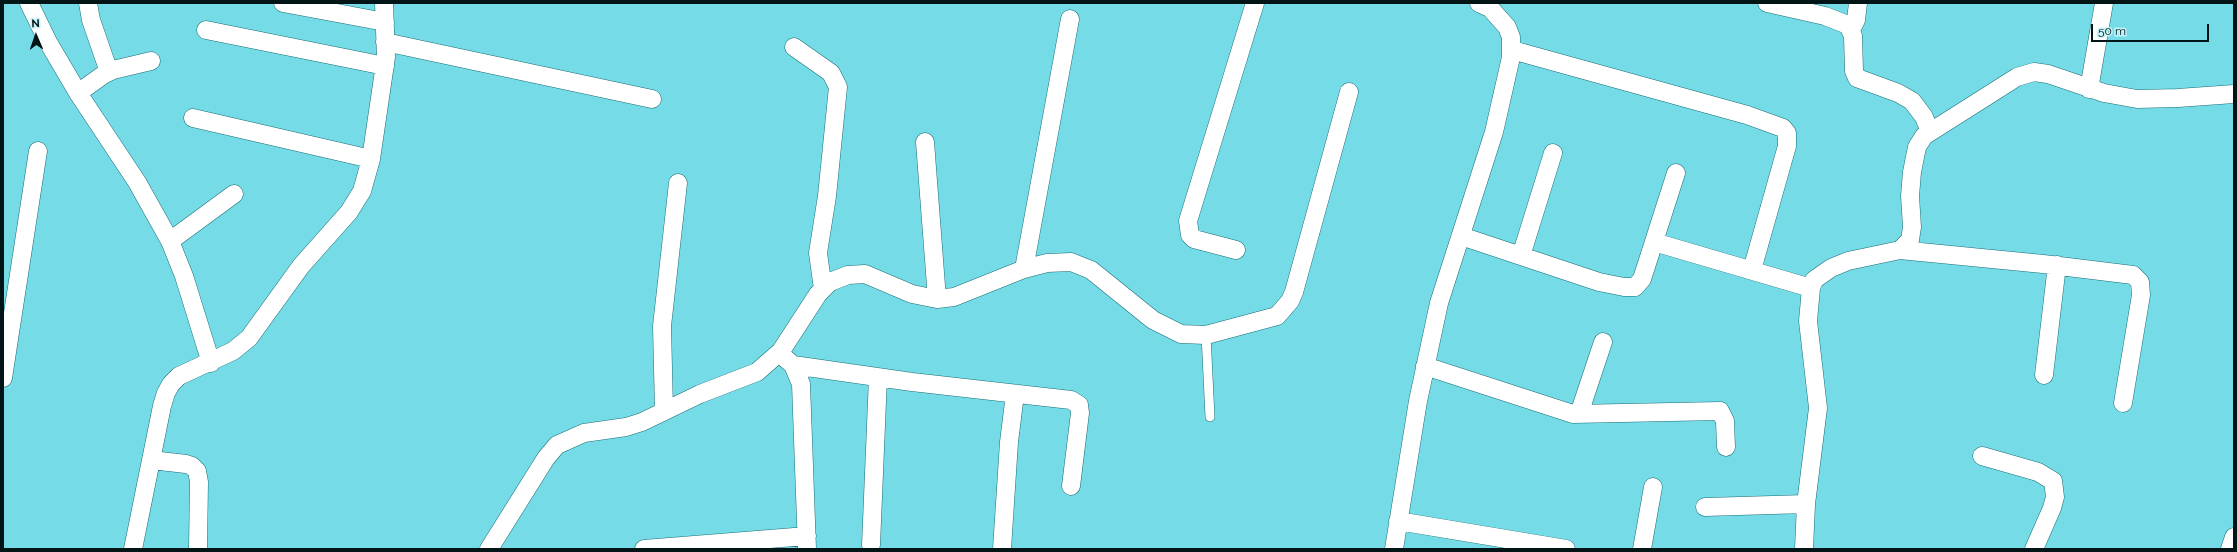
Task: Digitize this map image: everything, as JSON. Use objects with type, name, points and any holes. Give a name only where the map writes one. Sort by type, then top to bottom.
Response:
[{"type":"street","points":[[29,3],[48,42],[78,93],[137,182],[170,241],[184,276],[211,363]]},
{"type":"street","points":[[88,3],[91,20],[109,72]]},
{"type":"street","points":[[283,3],[385,22]]},
{"type":"street","points":[[133,549],[166,393],[171,384],[180,376],[211,363],[233,351],[249,338],[313,250],[349,212],[362,191],[371,159],[385,66],[384,3]]},
{"type":"street","points":[[1236,250],[1194,240],[1190,236],[1188,221],[1255,3]]},
{"type":"street","points":[[1394,549],[1425,366],[1439,303],[1494,132],[1512,50],[1511,37],[1507,27],[1490,8],[1479,3]]},
{"type":"street","points":[[1767,3],[1840,20],[1851,30],[1854,44],[1854,71],[1857,78],[1898,93],[1912,101],[1924,117],[1930,132]]},
{"type":"street","points":[[1851,30],[1856,20],[1858,3]]},
{"type":"street","points":[[2089,89],[2104,3]]},
{"type":"street","points":[[1024,269],[1070,19]]},
{"type":"street","points":[[206,30],[385,66]]},
{"type":"street","points":[[385,42],[652,99]]},
{"type":"street","points":[[794,47],[831,73],[838,87],[827,196],[818,253],[823,289]]},
{"type":"street","points":[[1512,50],[1732,111],[1783,128],[1787,134],[1787,146],[1752,270]]},
{"type":"street","points":[[78,93],[109,72],[151,61]]},
{"type":"street","points":[[1900,250],[1910,240],[1910,181],[1917,147],[1924,136],[2016,77],[2041,72],[2089,89],[2137,99],[2234,94]]},
{"type":"street","points":[[490,549],[546,458],[557,445],[584,433],[626,427],[642,422],[721,385],[757,372],[778,355],[801,317],[823,289],[838,278],[865,274],[912,294],[937,299],[954,297],[1024,269],[1060,261],[1083,266],[1153,320],[1170,330],[1181,334],[1206,335],[1277,316],[1290,301],[1316,218],[1349,92]]},
{"type":"street","points":[[192,118],[371,159]]},
{"type":"street","points":[[925,142],[937,299]]},
{"type":"street","points":[[3,378],[38,151]]},
{"type":"street","points":[[1521,256],[1553,153]]},
{"type":"street","points":[[1461,236],[1606,284],[1631,287],[1640,283],[1642,279],[1676,172]]},
{"type":"street","points":[[664,411],[662,326],[678,183]]},
{"type":"street","points":[[170,241],[234,194]]},
{"type":"street","points":[[1654,242],[1811,288]]},
{"type":"street","points":[[1804,549],[1806,504],[1818,408],[1808,321],[1811,288],[1814,280],[1831,268],[1848,262],[1900,250],[2058,265],[2133,275],[2140,282],[2141,295],[2123,403]]},
{"type":"street","points":[[2044,375],[2058,265]]},
{"type":"street","points":[[1580,414],[1603,342]]},
{"type":"street","points":[[778,355],[794,365],[878,377],[1071,400],[1079,405],[1080,413],[1071,486]]},
{"type":"street","points":[[644,549],[807,543],[801,384],[794,365]]},
{"type":"street","points":[[1425,366],[1562,412],[1580,414],[1720,411],[1725,421],[1726,447]]},
{"type":"street","points":[[871,545],[878,377]]},
{"type":"street","points":[[1002,549],[1009,449],[1015,394]]},
{"type":"street","points":[[1982,456],[2038,472],[2053,481],[2055,497],[2039,548]]},
{"type":"street","points":[[151,460],[186,464],[192,466],[197,471],[199,482],[198,549]]},
{"type":"street","points":[[1642,549],[1652,487]]},
{"type":"street","points":[[1705,507],[1806,504]]},
{"type":"street","points":[[1398,521],[1566,549]]},
{"type":"street","points":[[2230,549],[2234,537]]},
{"type":"lane","points":[[1206,335],[1210,417]]}]
